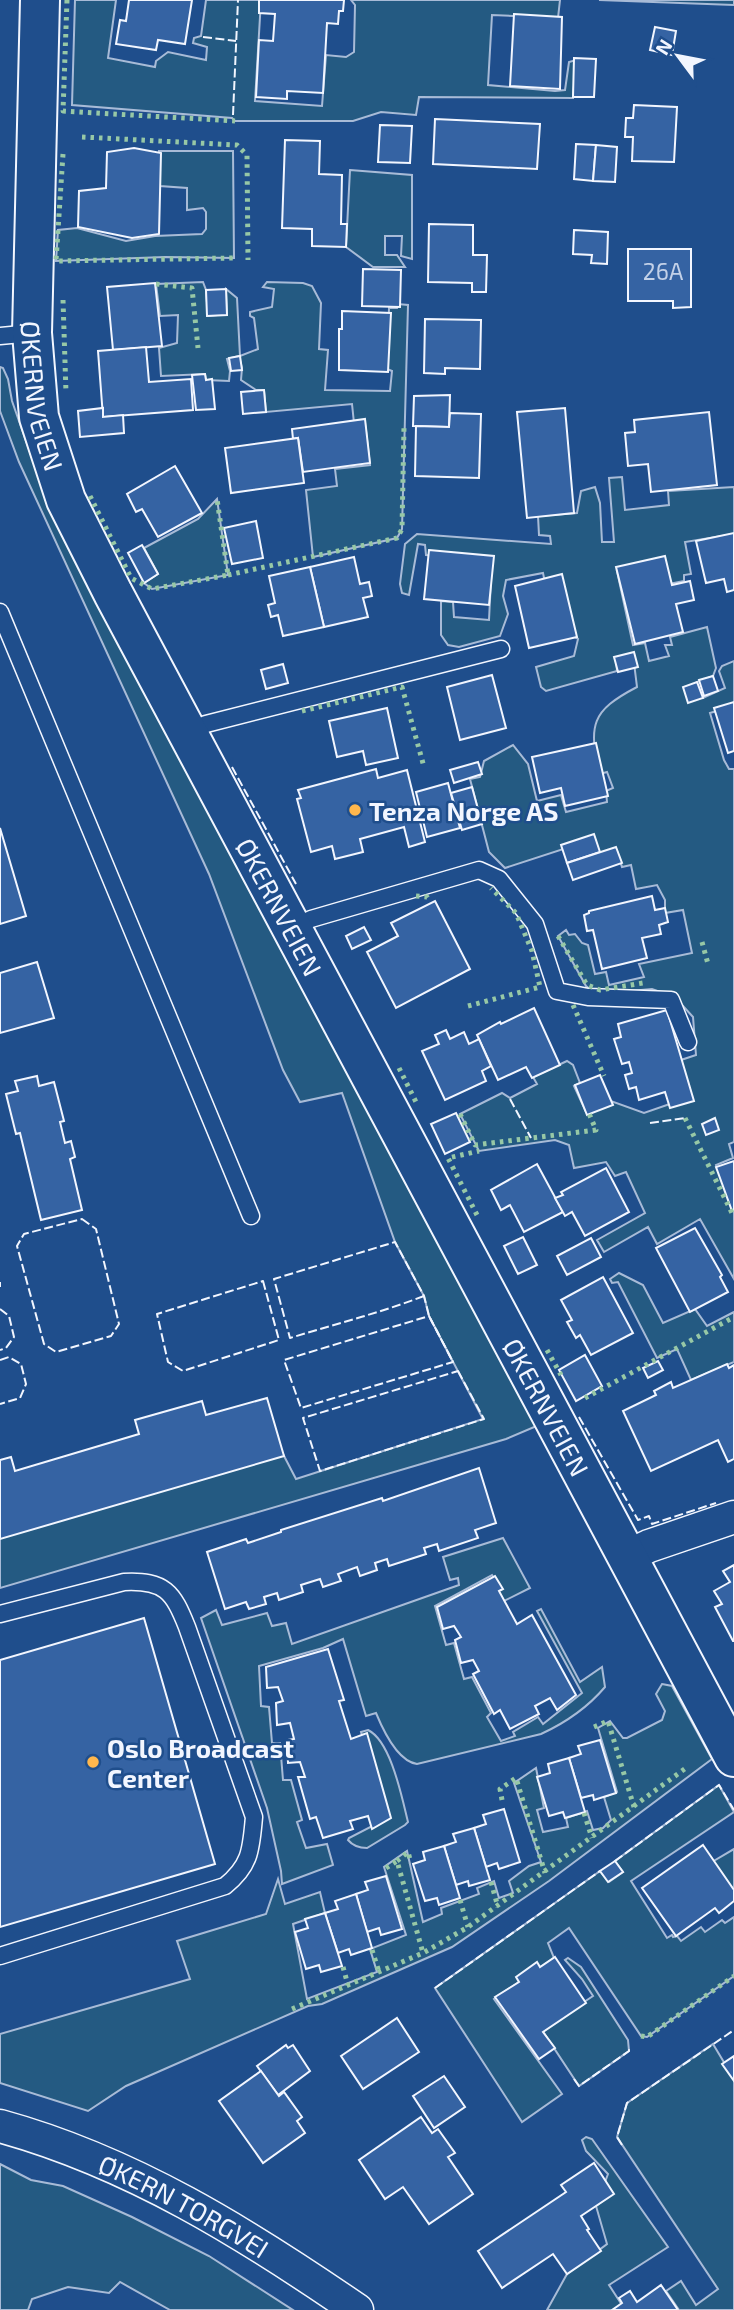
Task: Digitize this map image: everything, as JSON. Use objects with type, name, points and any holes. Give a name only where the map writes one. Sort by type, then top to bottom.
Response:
[{"type":"street","name":"ØKERNVEIEN","points":[[40,0],[16,335],[66,500],[734,1757]]},
{"type":"street","points":[[626,1557],[649,1546],[734,1517]]},
{"type":"street","name":"ØKERN TORGVEI","points":[[0,2126],[83,2153],[155,2186],[213,2216],[357,2310]]},
{"type":"lane","points":[[0,612],[251,1216]]},
{"type":"lane","points":[[188,733],[206,724],[502,649]]},
{"type":"lane","points":[[292,928],[311,919],[479,870],[499,879],[535,924],[557,992],[587,997],[671,1000],[688,1042]]},
{"type":"lane","points":[[0,1614],[124,1582],[142,1581],[167,1591],[176,1600],[187,1627],[254,1817],[251,1851],[246,1865],[225,1886],[0,1956]]},
{"type":"shaded area","points":[[75,0],[116,0],[108,58],[155,67],[156,61],[168,52],[206,60],[207,47],[193,43],[194,38],[201,36],[206,0],[261,0],[255,101],[322,106],[326,55],[346,57],[354,52],[355,5],[351,0],[560,0],[558,18],[492,15],[488,85],[565,90],[569,62],[576,60],[573,98],[419,97],[416,115],[381,112],[353,121],[235,121],[232,118],[72,105]]},
{"type":"shaded area","points":[[599,0],[734,0],[734,5]]},
{"type":"shaded area","points":[[159,151],[233,151],[234,258],[165,257],[56,261],[58,230],[77,228],[126,241],[155,236],[202,234],[206,229],[206,212],[203,208],[187,210],[187,188],[160,186]]},
{"type":"shaded area","points":[[350,170],[412,175],[412,259],[401,256],[402,236],[385,236],[385,255],[397,255],[405,267],[373,267],[346,247]]},
{"type":"shaded area","points":[[203,282],[208,316],[227,314],[226,289],[237,298],[240,356],[258,349],[254,318],[250,316],[250,312],[272,307],[274,289],[263,287],[267,282],[303,283],[312,286],[321,303],[319,349],[328,350],[325,390],[390,391],[392,371],[387,369],[389,308],[397,308],[398,304],[408,305],[402,529],[397,538],[313,557],[306,490],[337,486],[335,469],[370,465],[365,422],[354,423],[352,404],[266,412],[264,390],[256,390],[241,380],[239,356],[227,359],[229,381],[206,380],[205,374],[161,376],[159,348],[177,343],[178,315],[160,316],[156,284]]},
{"type":"shaded area","points":[[0,367],[8,379],[12,401],[52,515],[539,1425],[506,1439],[0,1588],[0,1536],[283,1454],[296,1479],[483,1419],[429,1316],[424,1296],[395,1242],[342,1093],[300,1102],[283,1070],[209,874],[19,462],[0,411]]},
{"type":"shaded area","points":[[622,477],[625,510],[669,505],[668,491],[734,487],[734,534],[685,542],[691,574],[684,575],[684,581],[669,584],[617,571],[633,645],[645,643],[649,661],[669,656],[665,645],[672,645],[670,637],[707,627],[716,668],[713,676],[697,682],[703,698],[725,688],[719,671],[722,666],[734,661],[734,706],[710,713],[724,760],[729,769],[734,769],[734,1142],[729,1144],[733,1158],[716,1165],[734,1213],[734,1279],[700,1219],[657,1244],[648,1227],[604,1252],[597,1240],[645,1213],[626,1172],[615,1176],[606,1162],[574,1168],[569,1145],[555,1140],[479,1151],[460,1114],[502,1093],[510,1098],[537,1084],[533,1077],[567,1061],[573,1065],[580,1083],[574,1086],[586,1112],[611,1101],[644,1113],[690,1097],[681,1060],[696,1055],[693,1017],[675,997],[652,989],[596,994],[586,986],[558,936],[566,930],[569,935],[575,934],[582,943],[588,945],[595,974],[606,972],[609,985],[644,977],[639,964],[692,953],[683,910],[665,913],[665,900],[657,885],[636,889],[631,865],[622,867],[617,851],[599,856],[594,839],[505,868],[489,852],[470,779],[480,777],[484,761],[513,745],[528,764],[537,801],[561,795],[566,812],[607,802],[606,791],[613,788],[607,772],[600,774],[594,731],[602,712],[637,687],[633,655],[616,658],[617,671],[546,691],[541,687],[536,667],[574,656],[578,639],[570,634],[545,583],[543,573],[506,580],[503,596],[508,614],[500,636],[459,647],[448,645],[441,635],[441,601],[453,602],[454,617],[489,620],[492,560],[426,555],[425,545],[418,544],[409,595],[402,593],[400,584],[405,544],[417,534],[551,544],[550,536],[539,535],[538,516],[577,513],[581,491],[595,487],[600,503],[602,542],[614,542],[609,478]]},
{"type":"shaded area","points":[[217,499],[228,575],[152,589],[144,583],[158,574],[144,548],[198,519]]},
{"type":"shaded area","points":[[619,1273],[643,1285],[663,1323],[695,1309],[707,1326],[734,1312],[734,1362],[691,1380],[677,1349],[657,1358],[618,1282],[612,1283],[610,1279]]},
{"type":"shaded area","points":[[503,1538],[530,1588],[502,1602],[495,1590],[499,1587],[492,1575],[435,1606],[446,1645],[454,1643],[464,1679],[472,1677],[491,1713],[487,1717],[501,1741],[515,1736],[513,1732],[538,1717],[543,1724],[582,1693],[537,1611],[541,1609],[580,1682],[602,1667],[605,1687],[576,1714],[541,1734],[417,1764],[410,1762],[397,1751],[376,1713],[366,1716],[343,1639],[323,1648],[259,1666],[261,1706],[269,1707],[272,1743],[280,1743],[283,1780],[291,1780],[302,1820],[297,1822],[306,1848],[327,1844],[333,1865],[282,1884],[267,1808],[201,1618],[216,1610],[222,1625],[267,1613],[272,1626],[286,1623],[292,1644],[459,1585],[458,1578],[450,1580],[443,1557]]},
{"type":"shaded area","points":[[662,1684],[672,1686],[712,1759],[549,1881],[452,1947],[322,2004],[308,2006],[126,2086],[88,2111],[0,2083],[0,2034],[190,1979],[177,1941],[266,1914],[278,1879],[285,1904],[320,1892],[325,1913],[293,1924],[307,1999],[377,1972],[370,1949],[406,1935],[384,1867],[407,1851],[423,1922],[442,1914],[441,1908],[479,1894],[477,1888],[494,1881],[499,1898],[513,1893],[509,1881],[529,1866],[541,1862],[514,1783],[536,1768],[544,1808],[537,1810],[543,1832],[568,1827],[566,1818],[587,1811],[593,1830],[603,1828],[611,1820],[604,1797],[617,1792],[598,1728],[610,1721],[623,1738],[627,1738],[662,1720],[665,1711],[656,1694]]},
{"type":"shaded area","points":[[368,1730],[376,1736],[389,1758],[408,1822],[367,1848],[356,1846],[348,1840],[386,1819],[361,1732]]},
{"type":"shaded area","points":[[719,1785],[734,1812],[631,1881],[667,1938],[677,1936],[681,1941],[701,1927],[705,1932],[722,1920],[725,1923],[734,1917],[734,1976],[647,2037],[641,2036],[569,1928],[548,1943],[554,1958],[494,1999],[562,2094],[522,2122],[435,1988],[600,1871],[609,1882],[623,1872],[615,1861]]},
{"type":"shaded area","points":[[734,1849],[734,1888],[732,1889],[712,1862]]},
{"type":"shaded area","points":[[568,1958],[581,1967],[628,2040],[629,2051],[579,2086],[542,2030],[593,1996],[565,1960]]},
{"type":"shaded area","points":[[713,2044],[734,2079],[734,2310],[679,2310],[666,2291],[681,2281],[696,2305],[718,2289],[617,2137],[627,2103]]},
{"type":"shaded area","points":[[586,2137],[592,2139],[668,2247],[609,2285],[622,2305],[616,2310],[547,2310],[567,2274],[607,2244],[596,2206],[613,2193],[605,2182],[608,2174],[586,2151],[582,2140]]},
{"type":"shaded area","points":[[0,2164],[31,2180],[63,2186],[132,2217],[209,2256],[293,2310],[170,2310],[120,2282],[109,2293],[68,2287],[32,2299],[28,2310],[0,2310]]},
{"type":"building","points":[[129,0],[192,0],[185,44],[158,40],[156,50],[116,44],[120,20],[126,21]]},
{"type":"building","points":[[259,0],[344,0],[343,11],[339,11],[338,24],[327,23],[323,93],[287,91],[287,99],[256,97],[259,40],[273,41],[275,14],[259,13]]},
{"type":"building","points":[[514,14],[562,17],[560,89],[510,86]]},
{"type":"building","points":[[655,27],[676,31],[672,55],[650,50]]},
{"type":"building","points":[[574,58],[596,59],[594,97],[573,97]]},
{"type":"building","points":[[634,105],[677,107],[674,162],[632,161],[633,137],[625,137],[626,118],[633,118]]},
{"type":"building","points":[[435,119],[540,124],[537,169],[433,164]]},
{"type":"building","points":[[380,125],[412,126],[410,163],[378,162]]},
{"type":"building","points":[[285,140],[320,141],[319,174],[342,175],[341,224],[347,224],[346,247],[312,246],[312,229],[282,228]]},
{"type":"building","points":[[576,144],[596,145],[593,181],[574,179]]},
{"type":"building","points":[[596,145],[617,147],[615,182],[593,181]]},
{"type":"building","points":[[134,148],[161,153],[159,234],[132,238],[78,227],[79,191],[106,188],[107,152]]},
{"type":"building","points":[[429,224],[473,225],[473,255],[487,255],[486,292],[472,292],[472,283],[428,282]]},
{"type":"building","points":[[574,230],[608,232],[607,264],[591,263],[592,255],[573,254]]},
{"type":"building","points":[[628,249],[691,249],[691,307],[673,308],[673,301],[628,301]]},
{"type":"building","points":[[363,269],[401,270],[400,307],[362,306]]},
{"type":"building","points":[[155,283],[162,346],[113,350],[107,287]]},
{"type":"building","points":[[226,289],[227,315],[207,316],[206,290]]},
{"type":"building","points":[[342,311],[391,313],[388,372],[339,370]]},
{"type":"building","points":[[425,319],[481,320],[480,369],[445,368],[445,374],[424,373]]},
{"type":"building","points":[[146,347],[149,382],[191,379],[193,410],[103,417],[98,351]]},
{"type":"building","points":[[240,356],[242,370],[231,371],[229,358]]},
{"type":"building","points":[[205,374],[206,380],[212,379],[215,409],[196,410],[192,375]]},
{"type":"building","points":[[264,390],[266,412],[243,414],[241,392]]},
{"type":"building","points":[[450,395],[449,427],[413,426],[414,396]]},
{"type":"building","points":[[103,408],[103,417],[123,415],[124,433],[80,437],[78,411]]},
{"type":"building","points":[[565,408],[574,513],[527,518],[517,412]]},
{"type":"building","points":[[709,412],[717,485],[651,492],[648,464],[628,466],[625,433],[635,432],[634,420]]},
{"type":"building","points":[[450,413],[481,414],[479,478],[415,476],[416,426],[449,427]]},
{"type":"building","points":[[365,419],[370,463],[303,472],[298,438],[293,439],[292,429]]},
{"type":"building","points":[[298,438],[304,483],[231,493],[225,448]]},
{"type":"building","points":[[175,466],[202,513],[158,537],[142,509],[136,512],[127,494]]},
{"type":"building","points":[[256,521],[263,558],[232,564],[224,528]]},
{"type":"building","points":[[734,533],[734,590],[727,592],[724,579],[706,583],[696,541]]},
{"type":"building","points":[[142,545],[158,574],[144,583],[128,553]]},
{"type":"building","points":[[429,550],[494,556],[489,605],[424,599]]},
{"type":"building","points":[[665,556],[672,585],[690,581],[694,600],[676,604],[683,632],[635,644],[616,567]]},
{"type":"building","points":[[354,557],[360,584],[369,582],[372,596],[363,598],[368,617],[324,627],[310,567]]},
{"type":"building","points":[[310,567],[324,627],[283,636],[278,615],[271,617],[268,605],[275,603],[269,576]]},
{"type":"building","points":[[562,574],[577,637],[529,648],[515,586]]},
{"type":"building","points":[[634,652],[638,667],[618,672],[614,657]]},
{"type":"building","points":[[283,664],[288,683],[266,689],[261,670]]},
{"type":"building","points":[[492,675],[506,728],[460,740],[447,687]]},
{"type":"building","points":[[713,676],[718,691],[704,696],[699,680]]},
{"type":"building","points":[[697,682],[703,698],[688,703],[683,687]]},
{"type":"building","points":[[734,702],[734,751],[728,753],[714,708]]},
{"type":"building","points":[[387,708],[398,758],[366,765],[363,751],[337,757],[329,721]]},
{"type":"building","points":[[596,743],[608,796],[565,806],[561,788],[540,793],[532,757]]},
{"type":"building","points":[[478,762],[482,774],[454,783],[450,770]]},
{"type":"building","points":[[376,769],[378,778],[407,770],[425,842],[409,847],[404,827],[360,839],[363,852],[335,859],[332,846],[311,852],[297,799],[301,798],[298,790]]},
{"type":"building","points":[[448,783],[460,828],[427,837],[416,792]]},
{"type":"building","points":[[472,787],[482,824],[462,830],[451,793]]},
{"type":"building","points":[[0,828],[26,916],[0,924]]},
{"type":"building","points":[[594,834],[600,852],[567,863],[561,845]]},
{"type":"building","points":[[616,847],[622,863],[573,880],[567,863]]},
{"type":"building","points":[[652,896],[655,910],[665,908],[668,922],[659,925],[661,934],[642,938],[647,958],[602,969],[593,930],[587,931],[584,915],[589,911]]},
{"type":"building","points":[[435,901],[470,969],[396,1008],[367,952],[398,936],[391,923]]},
{"type":"building","points":[[364,927],[371,940],[352,949],[346,936]]},
{"type":"building","points":[[37,962],[54,1018],[0,1033],[0,973]]},
{"type":"building","points":[[534,1008],[560,1065],[532,1078],[526,1067],[498,1080],[477,1035]]},
{"type":"building","points":[[667,1010],[694,1101],[670,1108],[665,1092],[639,1100],[636,1087],[629,1089],[625,1075],[632,1073],[629,1062],[622,1064],[614,1039],[621,1037],[618,1024]]},
{"type":"building","points":[[446,1030],[450,1039],[464,1032],[469,1044],[479,1039],[491,1066],[482,1071],[486,1081],[445,1100],[422,1051],[439,1044],[435,1035]]},
{"type":"building","points":[[600,1075],[613,1105],[587,1115],[575,1085]]},
{"type":"building","points":[[37,1076],[39,1086],[54,1082],[64,1121],[60,1122],[65,1143],[71,1141],[75,1157],[70,1159],[82,1210],[41,1220],[20,1133],[16,1134],[6,1094],[18,1091],[15,1081]]},
{"type":"building","points":[[456,1113],[470,1142],[445,1154],[431,1124]]},
{"type":"building","points":[[715,1118],[719,1130],[706,1135],[702,1124]]},
{"type":"building","points":[[734,1161],[734,1210],[732,1211],[716,1167]]},
{"type":"building","points":[[537,1164],[563,1212],[524,1232],[510,1205],[501,1210],[491,1190]]},
{"type":"building","points":[[606,1168],[629,1212],[585,1236],[572,1212],[565,1216],[555,1198],[563,1195],[561,1192]]},
{"type":"building","points":[[695,1228],[722,1275],[720,1277],[728,1292],[690,1312],[656,1248]]},
{"type":"building","points":[[523,1237],[537,1265],[518,1274],[504,1246]]},
{"type":"building","points":[[591,1238],[601,1257],[567,1275],[557,1256]]},
{"type":"building","points":[[603,1277],[633,1333],[591,1355],[580,1335],[576,1338],[567,1322],[572,1320],[561,1300]]},
{"type":"building","points":[[585,1355],[602,1386],[576,1401],[559,1370]]},
{"type":"building","points":[[658,1361],[663,1370],[648,1378],[643,1368]]},
{"type":"building","points":[[727,1364],[729,1368],[734,1365],[734,1459],[728,1462],[718,1440],[651,1471],[623,1411],[656,1395],[654,1391],[671,1382],[673,1388]]},
{"type":"building","points":[[267,1398],[284,1456],[0,1539],[0,1460],[11,1457],[15,1471],[139,1434],[135,1420],[202,1401],[206,1415]]},
{"type":"building","points":[[479,1468],[496,1523],[475,1530],[478,1538],[439,1551],[437,1544],[424,1548],[426,1554],[389,1566],[387,1559],[375,1563],[377,1570],[360,1576],[357,1567],[338,1574],[341,1581],[323,1587],[320,1579],[301,1585],[303,1592],[279,1600],[277,1593],[264,1597],[266,1604],[249,1609],[246,1602],[225,1609],[207,1552],[246,1539],[248,1543],[281,1530],[382,1498],[383,1501]]},
{"type":"building","points":[[734,1565],[733,1641],[715,1607],[722,1604],[714,1591],[730,1582],[723,1571]]},
{"type":"building","points":[[495,1576],[503,1589],[499,1591],[517,1624],[532,1615],[576,1695],[557,1710],[550,1698],[535,1706],[539,1714],[510,1729],[500,1710],[494,1714],[473,1674],[479,1671],[473,1660],[461,1663],[455,1640],[461,1637],[454,1626],[443,1629],[437,1607]]},
{"type":"building","name":"Oslo Broadcast Center","points":[[144,1618],[215,1864],[0,1927],[0,1660]]},
{"type":"building","points":[[328,1649],[344,1700],[339,1701],[351,1739],[367,1733],[391,1818],[372,1829],[368,1816],[350,1821],[353,1829],[323,1838],[316,1817],[310,1819],[298,1777],[305,1777],[300,1762],[288,1763],[287,1740],[294,1739],[290,1723],[277,1725],[276,1703],[283,1701],[278,1687],[267,1688],[266,1667]]},
{"type":"building","points":[[600,1740],[616,1793],[594,1800],[593,1795],[581,1798],[569,1758],[581,1754],[578,1746]]},
{"type":"building","points":[[569,1758],[585,1812],[565,1818],[563,1812],[549,1816],[537,1777],[550,1773],[548,1764]]},
{"type":"building","points":[[504,1809],[520,1862],[499,1869],[497,1863],[486,1867],[474,1828],[486,1824],[483,1815]]},
{"type":"building","points":[[474,1828],[490,1880],[469,1886],[468,1881],[456,1885],[444,1846],[456,1842],[453,1834]]},
{"type":"building","points":[[703,1845],[734,1890],[734,1901],[719,1913],[715,1908],[676,1936],[642,1888]]},
{"type":"building","points":[[444,1846],[460,1898],[439,1905],[437,1898],[425,1901],[413,1864],[425,1860],[423,1852]]},
{"type":"building","points":[[615,1861],[623,1872],[608,1882],[600,1871]]},
{"type":"building","points":[[386,1876],[402,1929],[381,1935],[379,1928],[367,1932],[356,1894],[368,1890],[365,1882]]},
{"type":"building","points":[[356,1894],[372,1948],[351,1955],[349,1949],[338,1953],[325,1913],[338,1909],[335,1901]]},
{"type":"building","points":[[325,1913],[342,1966],[321,1972],[319,1965],[306,1969],[295,1932],[308,1928],[305,1919]]},
{"type":"building","points":[[555,1957],[586,2003],[543,2032],[555,2048],[539,2059],[495,1997],[519,1982],[516,1977],[537,1962],[540,1967]]},
{"type":"building","points":[[397,2018],[419,2052],[363,2089],[341,2056]]},
{"type":"building","points":[[286,2045],[288,2048],[293,2045],[310,2071],[278,2095],[257,2066]]},
{"type":"building","points":[[734,2056],[734,2081],[722,2064]]},
{"type":"building","points":[[261,2071],[279,2096],[284,2092],[302,2117],[297,2121],[305,2133],[263,2163],[219,2101]]},
{"type":"building","points":[[444,2076],[465,2107],[434,2128],[413,2096]]},
{"type":"building","points":[[421,2117],[432,2133],[438,2129],[455,2153],[448,2157],[473,2194],[429,2224],[403,2187],[385,2199],[359,2160]]},
{"type":"building","points":[[594,2163],[614,2194],[581,2216],[601,2251],[567,2274],[553,2254],[502,2288],[478,2251],[566,2192],[561,2185]]},
{"type":"building","points":[[661,2285],[678,2310],[612,2310],[622,2303],[619,2298],[630,2291],[637,2302]]},
{"type":"hedge","points":[[67,0],[63,111],[235,121]]},
{"type":"hedge","points":[[82,137],[237,145],[247,155],[248,260]]},
{"type":"hedge","points":[[63,154],[56,261],[234,258]]},
{"type":"hedge","points":[[156,284],[192,288],[198,348]]},
{"type":"hedge","points":[[63,300],[66,393]]},
{"type":"hedge","points":[[228,575],[397,538],[402,529],[404,427]]},
{"type":"hedge","points":[[90,496],[131,578],[152,589],[228,575],[217,499]]},
{"type":"hedge","points":[[302,711],[402,687],[424,767]]},
{"type":"hedge","points":[[468,1006],[540,987],[532,951],[516,913],[491,888]]},
{"type":"hedge","points":[[416,896],[427,897],[430,902]]},
{"type":"hedge","points":[[558,936],[587,985],[600,990],[643,983]]},
{"type":"hedge","points":[[702,942],[708,964]]},
{"type":"hedge","points":[[573,1005],[604,1076]]},
{"type":"hedge","points":[[399,1068],[416,1102]]},
{"type":"hedge","points":[[460,1114],[475,1145],[596,1130],[588,1111]]},
{"type":"hedge","points":[[685,1118],[734,1217]]},
{"type":"hedge","points":[[477,1215],[448,1158],[479,1151]]},
{"type":"hedge","points":[[585,1398],[734,1317]]},
{"type":"hedge","points":[[547,1350],[561,1375]]},
{"type":"hedge","points":[[594,1727],[608,1721],[634,1807]]},
{"type":"hedge","points":[[292,2009],[423,1953],[468,1927],[686,1768]]},
{"type":"hedge","points":[[502,1800],[500,1789],[516,1778],[545,1873]]},
{"type":"hedge","points":[[584,1813],[592,1838]]},
{"type":"hedge","points":[[397,1861],[408,1852],[411,1863]]},
{"type":"hedge","points":[[386,1868],[397,1861],[423,1953]]},
{"type":"hedge","points":[[491,1882],[498,1907]]},
{"type":"hedge","points":[[460,1900],[468,1927]]},
{"type":"hedge","points":[[372,1950],[379,1972]]},
{"type":"hedge","points":[[343,1967],[348,1985]]},
{"type":"hedge","points":[[641,2036],[647,2037],[734,1976]]},
{"type":"fence","points":[[233,115],[238,0]]},
{"type":"fence","points":[[203,37],[236,41]]},
{"type":"fence","points":[[232,767],[296,884]]},
{"type":"fence","points":[[510,1099],[531,1138]]},
{"type":"fence","points":[[650,1123],[685,1118]]},
{"type":"fence","points":[[82,1219],[96,1229],[119,1324],[111,1336],[56,1352],[44,1344],[17,1246],[24,1234],[82,1219]]},
{"type":"fence","points":[[424,1296],[290,1338],[274,1279],[395,1242],[424,1296],[429,1316],[453,1362]]},
{"type":"fence","points":[[263,1281],[279,1340],[183,1371],[168,1362],[157,1314],[263,1281]]},
{"type":"fence","points":[[0,1282],[0,1287]]},
{"type":"fence","points":[[0,1309],[9,1316],[14,1337],[6,1348],[0,1350]]},
{"type":"fence","points":[[429,1316],[453,1362],[301,1408],[284,1360],[429,1316]]},
{"type":"fence","points":[[0,1360],[9,1357],[21,1364],[26,1384],[20,1398],[0,1404]]},
{"type":"fence","points":[[458,1371],[484,1419],[320,1471],[303,1418],[458,1371]]},
{"type":"fence","points":[[579,1417],[638,1520],[649,1516],[652,1524],[716,1503]]},
{"type":"fence","points":[[615,1861],[719,1785],[734,1810]]},
{"type":"fence","points":[[435,1988],[600,1871]]},
{"type":"fence","points":[[622,2145],[617,2137],[627,2103],[734,2030]]},
{"type":"fence","points":[[574,2079],[579,2086],[629,2051],[629,2046]]},
{"type":"place","name":"Tenza Norge AS","points":[[355,810]]},
{"type":"place","name":"Oslo Broadcast Center","points":[[93,1762]]}]
